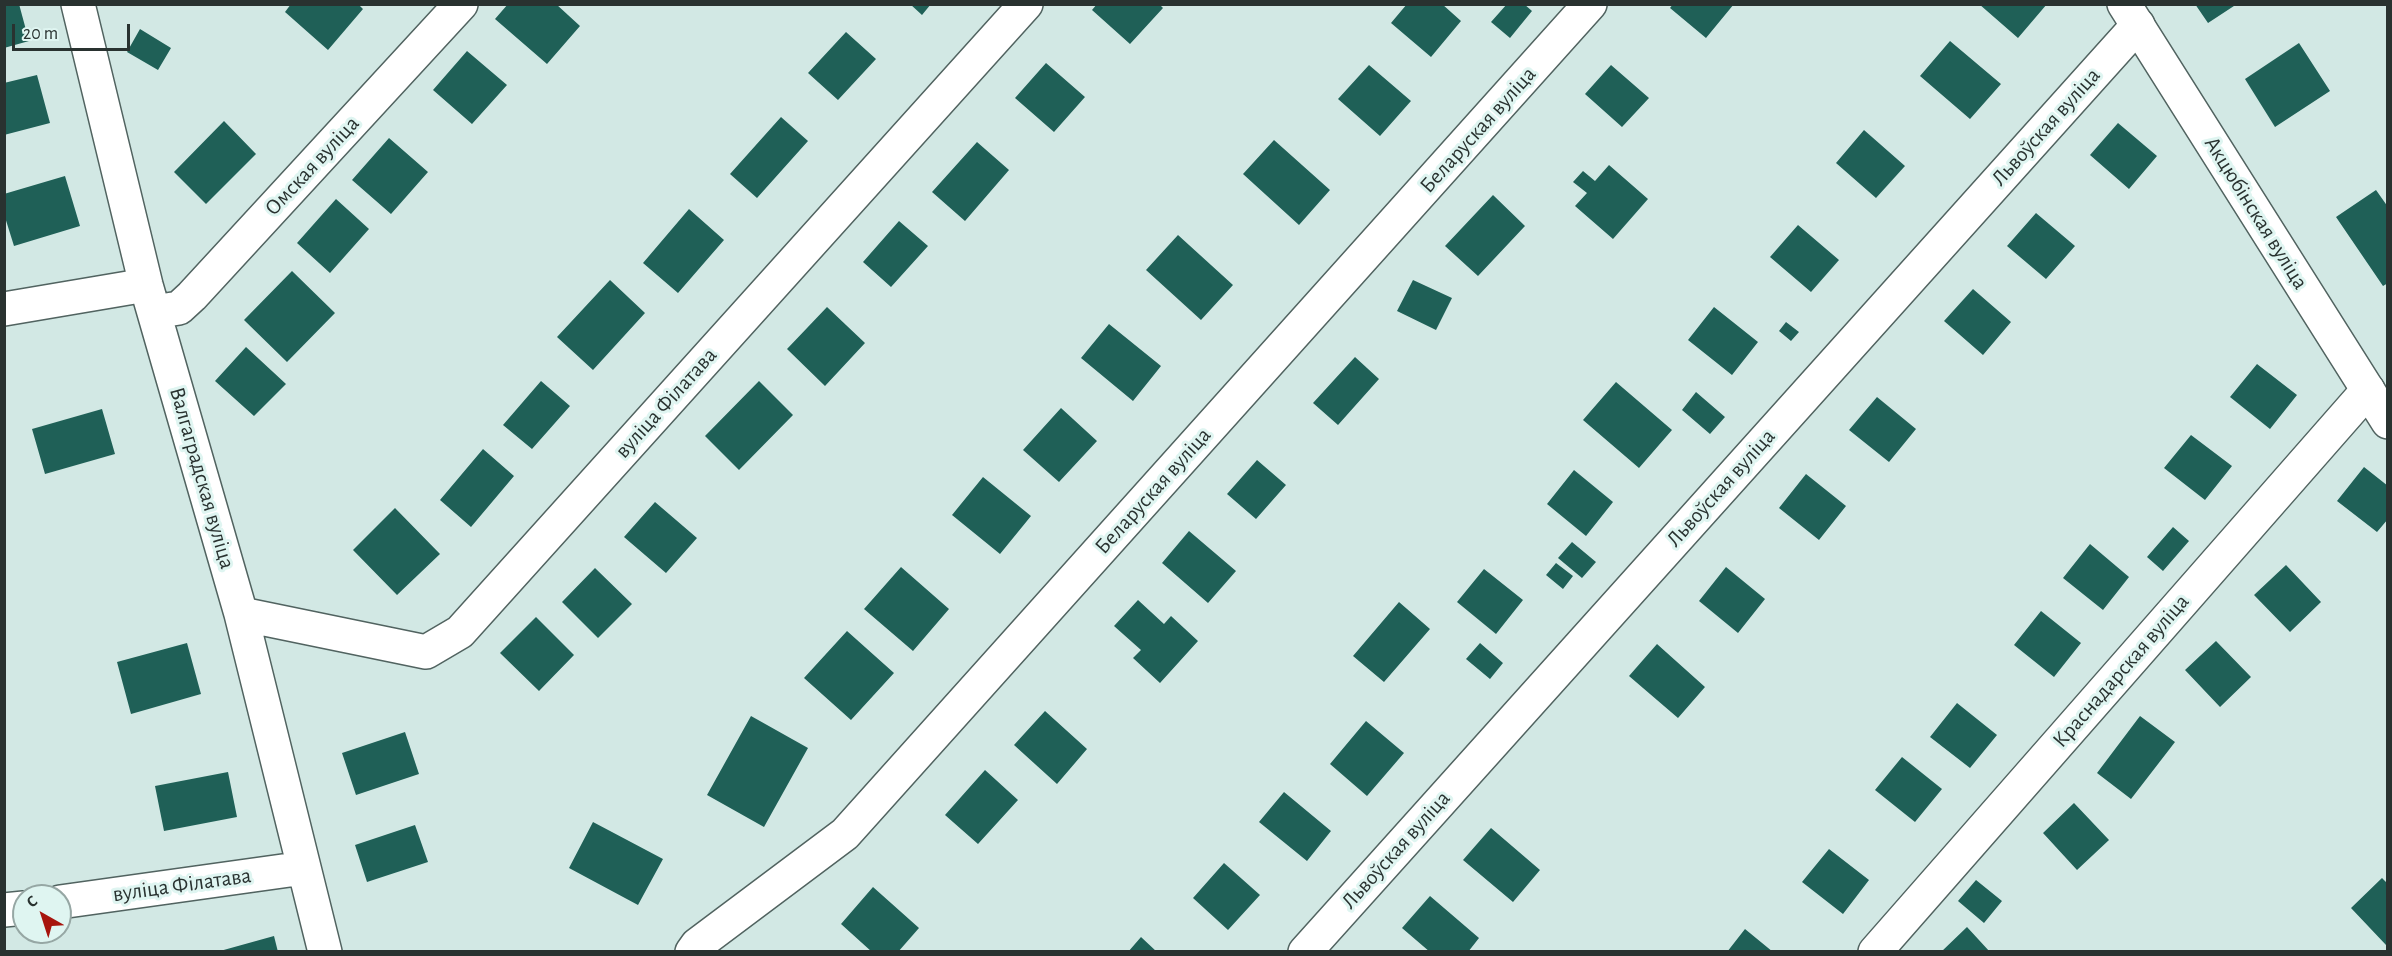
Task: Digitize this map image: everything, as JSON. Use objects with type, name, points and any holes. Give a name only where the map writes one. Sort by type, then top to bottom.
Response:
[{"type":"street","name":"Валгаградская вуліца","points":[[78,4],[150,298],[241,615],[325,951]]},
{"type":"street","name":"Омская вуліца","points":[[4,309],[150,298],[179,308],[461,4]]},
{"type":"street","name":"вуліца Філатава","points":[[241,615],[426,652],[460,632],[1026,4]]},
{"type":"street","name":"Беларуская вуліца","points":[[692,951],[845,834],[1590,4]]},
{"type":"street","name":"Акцюбінская вуліца","points":[[2131,15],[2388,422]]},
{"type":"street","name":"Львоўская вуліца","points":[[1305,951],[2131,15]]},
{"type":"street","name":"Краснадарская вуліца","points":[[1875,951],[2368,390]]},
{"type":"street","name":"вуліца Філатава","points":[[72,900],[304,868]]},
{"type":"building","points":[[4,4],[19,4],[29,41],[4,48]]},
{"type":"building","points":[[291,4],[358,4],[363,9],[328,50],[285,12]]},
{"type":"building","points":[[508,4],[556,4],[580,26],[547,64],[495,19]]},
{"type":"building","points":[[910,4],[931,4],[922,15]]},
{"type":"building","points":[[1097,4],[1159,4],[1163,8],[1130,44],[1092,10]]},
{"type":"building","points":[[1407,4],[1442,4],[1461,21],[1431,57],[1391,23]]},
{"type":"building","points":[[1507,4],[1524,4],[1532,11],[1510,38],[1491,22]]},
{"type":"building","points":[[1673,4],[1734,4],[1706,38],[1670,8]]},
{"type":"building","points":[[1979,4],[2047,4],[2018,38]]},
{"type":"building","points":[[2195,4],[2237,4],[2208,23]]},
{"type":"building","points":[[140,29],[171,48],[158,70],[127,52]]},
{"type":"building","points":[[846,32],[876,59],[838,100],[808,73]]},
{"type":"building","points":[[1950,41],[2001,84],[1970,119],[1920,76]]},
{"type":"building","points":[[2299,43],[2330,91],[2275,127],[2245,79]]},
{"type":"building","points":[[467,51],[507,85],[472,124],[433,90]]},
{"type":"building","points":[[1046,63],[1085,97],[1054,132],[1015,98]]},
{"type":"building","points":[[1369,65],[1411,101],[1380,136],[1338,99]]},
{"type":"building","points":[[1611,65],[1649,98],[1622,127],[1585,94]]},
{"type":"building","points":[[37,75],[50,123],[4,135],[4,83]]},
{"type":"building","points":[[781,117],[808,141],[757,198],[730,174]]},
{"type":"building","points":[[224,121],[256,154],[206,204],[174,172]]},
{"type":"building","points":[[2118,123],[2157,156],[2129,189],[2090,155]]},
{"type":"building","points":[[1864,130],[1905,166],[1876,198],[1836,163]]},
{"type":"building","points":[[389,138],[428,172],[391,214],[352,180]]},
{"type":"building","points":[[1274,140],[1330,190],[1299,225],[1243,174]]},
{"type":"building","points":[[977,142],[1009,170],[965,221],[932,192]]},
{"type":"building","points":[[1609,165],[1648,199],[1613,239],[1575,206],[1587,193],[1573,182],[1583,171],[1595,181]]},
{"type":"building","points":[[65,176],[80,226],[14,246],[4,214],[4,194]]},
{"type":"building","points":[[2376,190],[2388,207],[2388,283],[2383,286],[2336,217]]},
{"type":"building","points":[[1493,195],[1525,226],[1478,276],[1445,246]]},
{"type":"building","points":[[336,199],[369,229],[330,273],[297,243]]},
{"type":"building","points":[[689,209],[724,240],[678,293],[643,263]]},
{"type":"building","points":[[2036,213],[2075,246],[2046,279],[2007,246]]},
{"type":"building","points":[[899,221],[928,246],[891,287],[863,262]]},
{"type":"building","points":[[1798,225],[1839,260],[1811,292],[1770,257]]},
{"type":"building","points":[[1178,235],[1233,285],[1201,320],[1146,270]]},
{"type":"building","points":[[292,271],[335,313],[287,362],[244,320]]},
{"type":"building","points":[[610,280],[645,313],[593,370],[557,337]]},
{"type":"building","points":[[1413,280],[1452,298],[1436,330],[1397,311]]},
{"type":"building","points":[[1973,289],[2011,322],[1983,355],[1944,321]]},
{"type":"building","points":[[827,307],[865,343],[825,386],[787,349]]},
{"type":"building","points":[[1714,307],[1758,342],[1732,375],[1688,340]]},
{"type":"building","points":[[1786,322],[1799,332],[1791,341],[1779,331]]},
{"type":"building","points":[[1109,324],[1161,366],[1133,401],[1081,358]]},
{"type":"building","points":[[246,347],[286,384],[254,416],[215,381]]},
{"type":"building","points":[[1355,357],[1379,379],[1338,425],[1313,403]]},
{"type":"building","points":[[2257,364],[2297,395],[2270,429],[2230,397]]},
{"type":"building","points":[[541,381],[570,406],[532,449],[503,425]]},
{"type":"building","points":[[759,381],[793,415],[739,470],[705,436]]},
{"type":"building","points":[[1616,382],[1672,430],[1639,468],[1583,420]]},
{"type":"building","points":[[1696,392],[1725,417],[1710,434],[1682,410]]},
{"type":"building","points":[[1877,397],[1916,429],[1889,462],[1849,430]]},
{"type":"building","points":[[1061,408],[1097,441],[1059,482],[1023,450]]},
{"type":"building","points":[[102,409],[115,454],[45,474],[32,429]]},
{"type":"building","points":[[2191,435],[2232,466],[2205,500],[2164,468]]},
{"type":"building","points":[[483,449],[514,476],[471,527],[440,500]]},
{"type":"building","points":[[1257,460],[1286,485],[1256,519],[1227,494]]},
{"type":"building","points":[[2364,467],[2388,486],[2388,519],[2377,532],[2337,501]]},
{"type":"building","points":[[1574,470],[1613,502],[1586,536],[1547,504]]},
{"type":"building","points":[[1806,474],[1846,506],[1819,540],[1779,508]]},
{"type":"building","points":[[983,477],[1031,516],[1000,554],[952,515]]},
{"type":"building","points":[[655,502],[697,538],[666,573],[624,537]]},
{"type":"building","points":[[395,508],[440,554],[397,595],[353,550]]},
{"type":"building","points":[[2173,527],[2189,541],[2163,571],[2147,557]]},
{"type":"building","points":[[1189,531],[1236,571],[1208,603],[1162,563]]},
{"type":"building","points":[[1572,542],[1596,562],[1582,578],[1558,558]]},
{"type":"building","points":[[2090,544],[2129,577],[2103,610],[2063,578]]},
{"type":"building","points":[[1556,563],[1573,576],[1563,589],[1546,575]]},
{"type":"building","points":[[2286,565],[2321,602],[2290,632],[2254,595]]},
{"type":"building","points":[[901,567],[949,609],[913,651],[864,609]]},
{"type":"building","points":[[1726,567],[1765,599],[1738,633],[1699,601]]},
{"type":"building","points":[[595,568],[632,604],[598,638],[562,602]]},
{"type":"building","points":[[1484,569],[1523,600],[1496,634],[1457,602]]},
{"type":"building","points":[[1138,600],[1164,624],[1171,616],[1198,641],[1160,683],[1133,658],[1141,650],[1114,626]]},
{"type":"building","points":[[1399,602],[1430,629],[1384,682],[1353,656]]},
{"type":"building","points":[[2041,611],[2081,643],[2054,677],[2014,645]]},
{"type":"building","points":[[536,617],[574,655],[539,691],[500,653]]},
{"type":"building","points":[[847,631],[894,673],[851,720],[804,678]]},
{"type":"building","points":[[2216,641],[2251,677],[2220,707],[2185,670]]},
{"type":"building","points":[[187,643],[201,694],[131,714],[117,662]]},
{"type":"building","points":[[1480,643],[1503,663],[1490,679],[1466,659]]},
{"type":"building","points":[[1657,644],[1705,687],[1678,718],[1629,676]]},
{"type":"building","points":[[1957,703],[1997,735],[1970,768],[1930,737]]},
{"type":"building","points":[[1045,711],[1087,749],[1057,784],[1014,745]]},
{"type":"building","points":[[751,716],[808,748],[764,827],[707,795]]},
{"type":"building","points":[[2140,716],[2175,742],[2131,799],[2097,773]]},
{"type":"building","points":[[1366,721],[1404,753],[1367,796],[1330,764]]},
{"type":"building","points":[[405,732],[419,774],[356,795],[342,753]]},
{"type":"building","points":[[1902,757],[1942,789],[1915,822],[1875,790]]},
{"type":"building","points":[[985,770],[1018,800],[978,844],[945,815]]},
{"type":"building","points":[[228,772],[237,817],[164,831],[155,786]]},
{"type":"building","points":[[1284,792],[1331,831],[1307,861],[1259,822]]},
{"type":"building","points":[[2074,803],[2109,840],[2077,870],[2043,833]]},
{"type":"building","points":[[593,822],[663,859],[638,905],[569,868]]},
{"type":"building","points":[[415,825],[428,862],[367,882],[355,845]]},
{"type":"building","points":[[1491,828],[1540,870],[1513,902],[1463,860]]},
{"type":"building","points":[[1829,849],[1869,880],[1843,914],[1802,882]]},
{"type":"building","points":[[1224,863],[1260,895],[1228,930],[1193,898]]},
{"type":"building","points":[[2382,878],[2388,884],[2386,945],[2351,908]]},
{"type":"building","points":[[1976,880],[2002,901],[1984,923],[1958,901]]},
{"type":"building","points":[[873,887],[919,928],[898,952],[872,952],[841,924]]},
{"type":"building","points":[[1430,896],[1479,938],[1468,952],[1430,952],[1402,928]]},
{"type":"building","points":[[1967,927],[1990,952],[1941,952]]},
{"type":"building","points":[[1745,929],[1773,952],[1727,952]]},
{"type":"building","points":[[274,936],[278,952],[220,952],[220,951]]},
{"type":"building","points":[[1141,937],[1157,952],[1128,952]]}]
